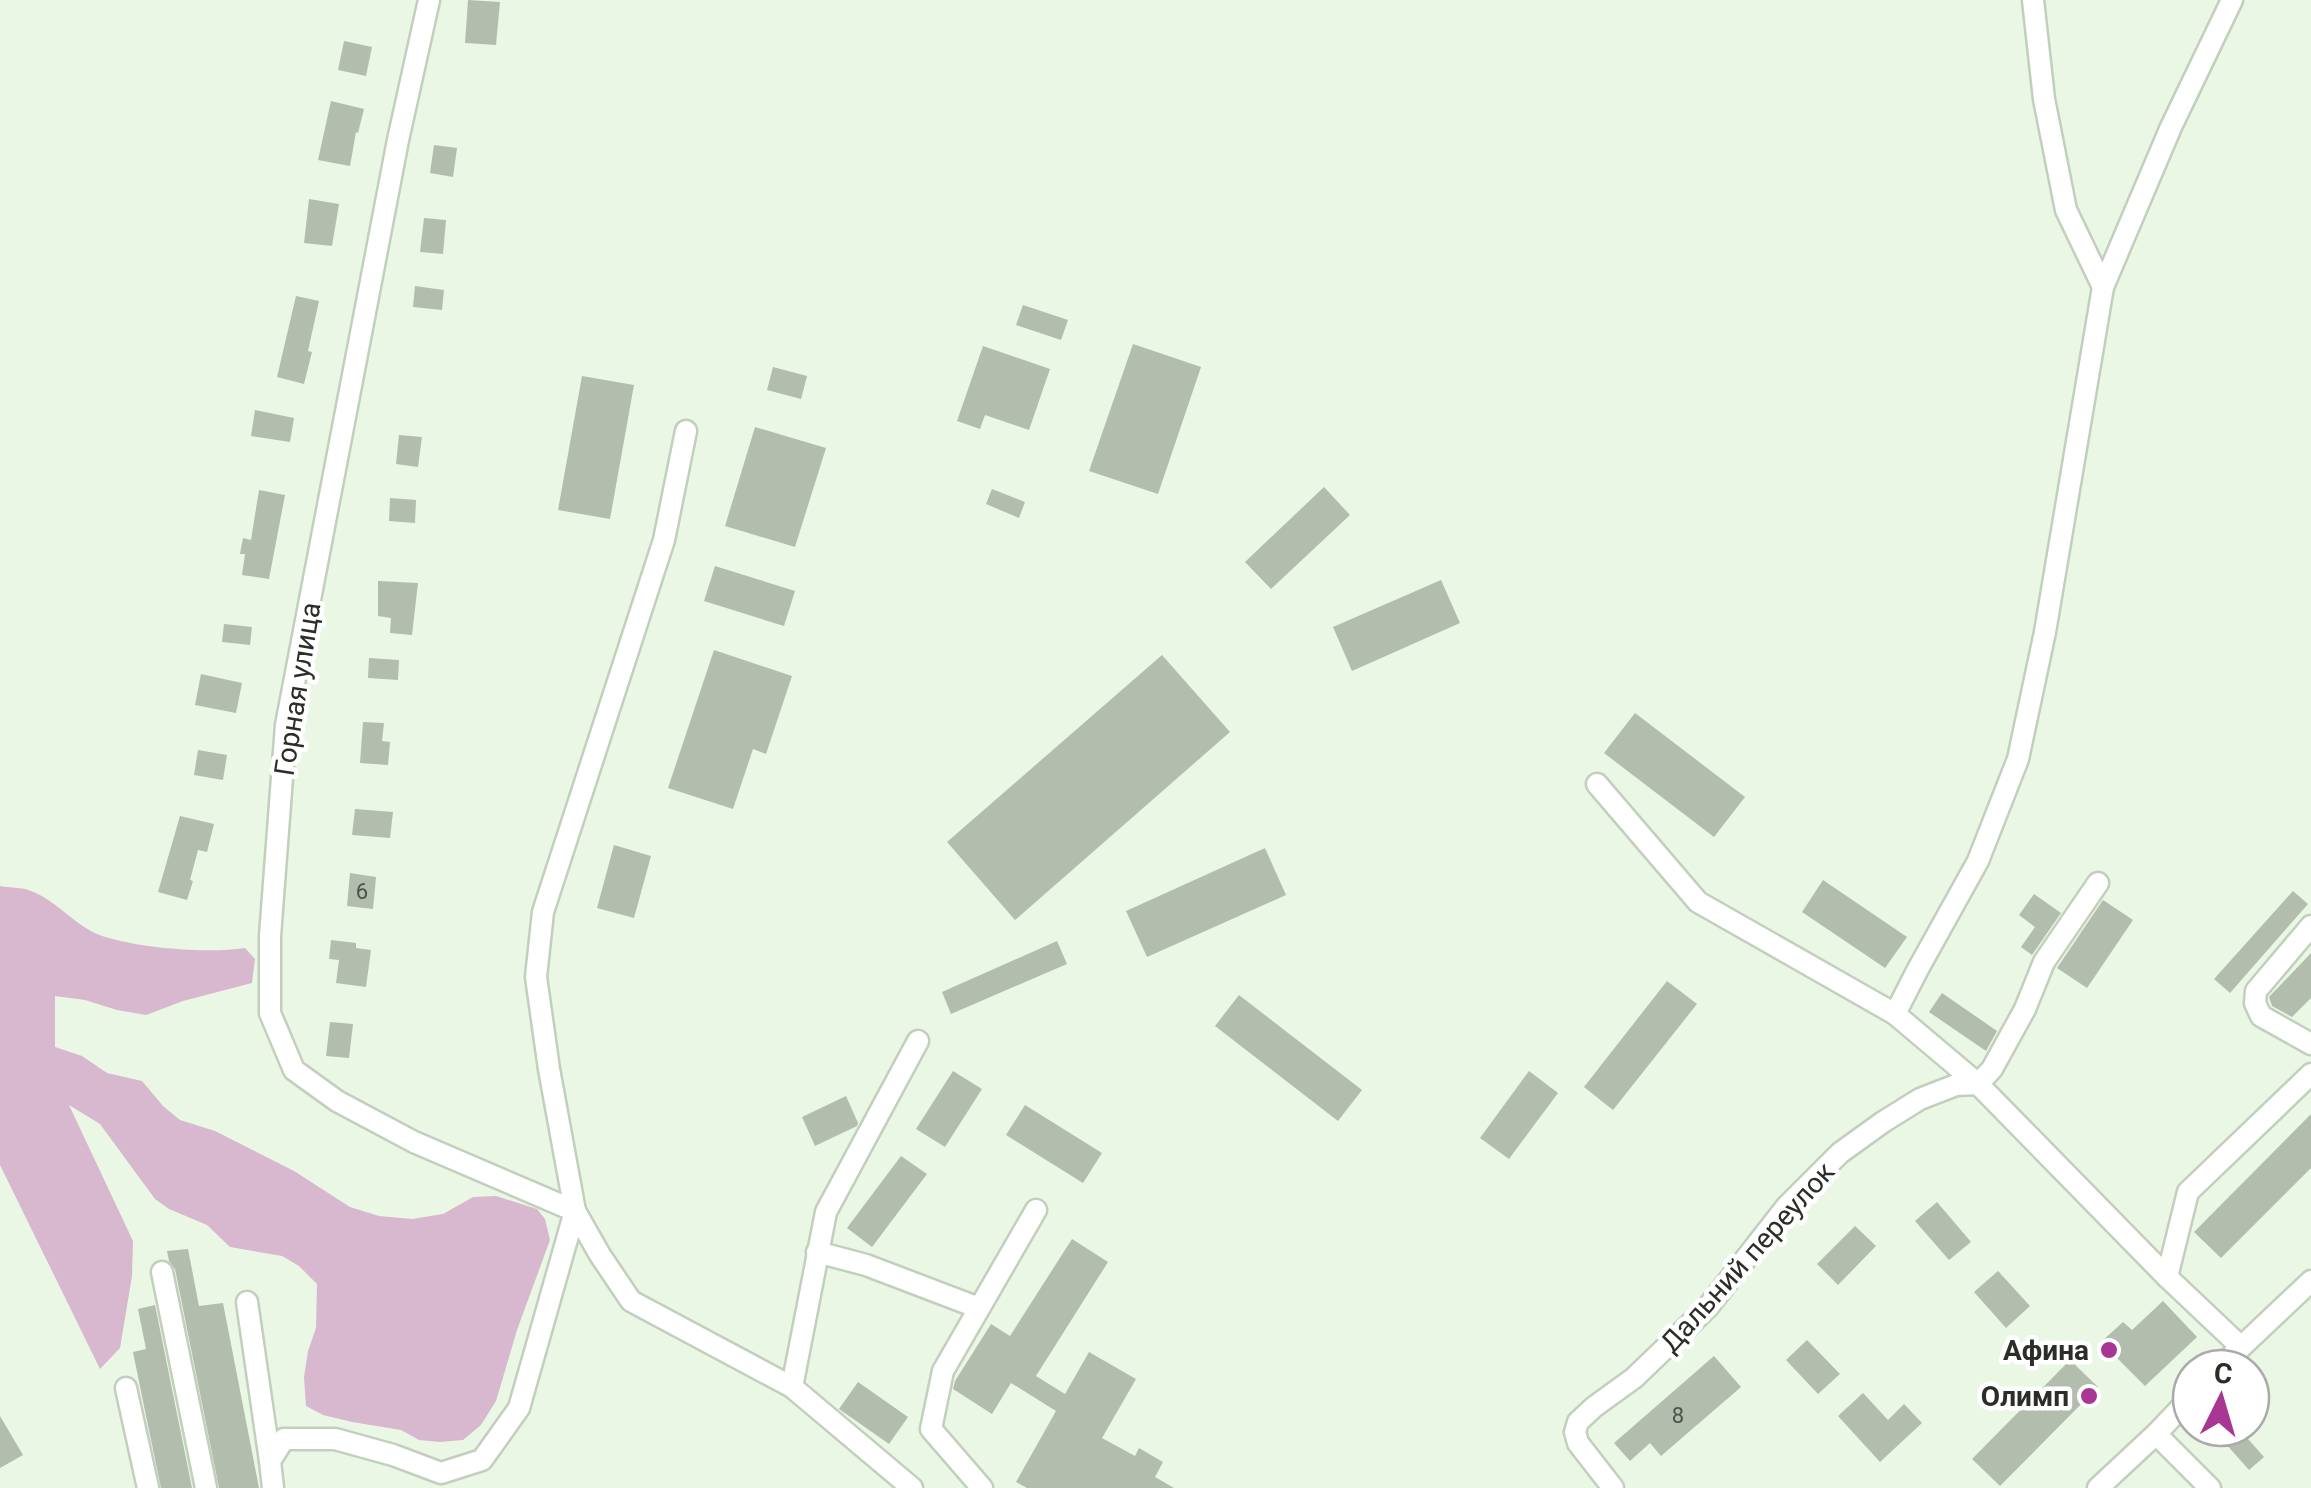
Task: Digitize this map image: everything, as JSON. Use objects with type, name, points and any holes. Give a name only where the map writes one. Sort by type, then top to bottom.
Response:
[{"type":"street","name":"Горная улица","points":[[429,0],[398,140],[286,725],[270,936],[270,1013],[294,1070],[337,1100],[414,1142],[574,1211]]},
{"type":"street","points":[[2033,0],[2044,98],[2066,210],[2102,287]]},
{"type":"street","points":[[1895,1014],[1978,861],[2018,759],[2044,632],[2102,287],[2170,127],[2232,0]]},
{"type":"street","points":[[686,430],[664,540],[543,912],[536,977],[574,1211],[631,1302],[792,1386],[912,1488]]},
{"type":"street","points":[[1598,784],[1698,902],[1895,1014],[1978,1084],[2240,1346],[2311,1282]]},
{"type":"street","points":[[1978,1084],[1992,1070],[2026,1008],[2044,962],[2098,883]]},
{"type":"street","points":[[2311,926],[2256,991],[2254,1004],[2261,1016],[2311,1044]]},
{"type":"street","points":[[792,1386],[826,1212],[918,1041]]},
{"type":"street","points":[[2167,1277],[2188,1192],[2311,1074]]},
{"type":"street","name":"Дальний переулок","points":[[1612,1488],[1578,1443],[1578,1422],[1634,1378],[1708,1307],[1786,1206],[1840,1154],[1920,1099],[1956,1085],[1978,1084]]},
{"type":"street","points":[[982,1488],[931,1429],[943,1370],[1036,1210]]},
{"type":"street","points":[[270,1462],[284,1439],[334,1439],[441,1472],[482,1460],[519,1408],[574,1211]]},
{"type":"street","points":[[817,1252],[866,1265],[980,1308]]},
{"type":"street","points":[[162,1272],[206,1488]]},
{"type":"street","points":[[247,1302],[273,1488]]},
{"type":"street","points":[[126,1388],[148,1488]]},
{"type":"street","points":[[2098,1488],[2171,1418]]},
{"type":"street","points":[[2156,1434],[2210,1488]]},
{"type":"shaded area","points":[[0,886],[39,895],[89,930],[112,939],[170,948],[245,948],[255,959],[252,983],[146,1015],[55,996],[55,1047],[82,1056],[107,1073],[142,1081],[180,1120],[215,1131],[294,1171],[350,1207],[379,1216],[412,1219],[443,1214],[473,1197],[496,1196],[537,1209],[545,1219],[550,1240],[496,1401],[481,1425],[463,1440],[419,1440],[401,1430],[323,1415],[306,1406],[304,1377],[316,1328],[317,1284],[282,1256],[230,1247],[207,1225],[155,1199],[100,1124],[69,1105],[133,1241],[132,1276],[120,1348],[100,1369],[0,1165]]},
{"type":"building","points":[[468,0],[500,2],[496,45],[465,43]]},
{"type":"building","points":[[344,41],[372,47],[366,76],[338,70]]},
{"type":"building","points":[[331,101],[364,109],[350,166],[318,160]]},
{"type":"building","points":[[434,145],[457,148],[453,177],[430,173]]},
{"type":"building","points":[[309,199],[339,204],[332,246],[304,243]]},
{"type":"building","points":[[424,218],[446,220],[443,254],[420,252]]},
{"type":"building","points":[[415,286],[444,290],[442,310],[413,307]]},
{"type":"building","points":[[296,296],[319,301],[304,384],[277,377]]},
{"type":"building","points":[[1023,305],[1068,320],[1061,340],[1016,325]]},
{"type":"building","points":[[1133,344],[1201,367],[1158,494],[1089,471]]},
{"type":"building","points":[[983,346],[1050,369],[1029,430],[985,415],[980,429],[957,421]]},
{"type":"building","points":[[773,367],[807,376],[801,399],[767,390]]},
{"type":"building","points":[[582,376],[634,385],[610,519],[558,510]]},
{"type":"building","points":[[255,410],[294,418],[290,442],[251,436]]},
{"type":"building","points":[[755,427],[826,448],[795,547],[725,526]]},
{"type":"building","points":[[399,435],[422,437],[418,467],[396,464]]},
{"type":"building","points":[[1324,487],[1350,515],[1271,589],[1245,562]]},
{"type":"building","points":[[992,489],[1025,502],[1019,518],[986,504]]},
{"type":"building","points":[[259,490],[285,495],[269,579],[242,575],[243,538],[251,540]]},
{"type":"building","points":[[390,498],[416,500],[415,523],[389,521]]},
{"type":"building","points":[[715,566],[795,591],[784,626],[704,601]]},
{"type":"building","points":[[1441,580],[1460,623],[1352,671],[1333,627]]},
{"type":"building","points":[[378,581],[418,583],[412,635],[390,633],[391,618],[378,616]]},
{"type":"building","points":[[224,624],[252,627],[250,645],[222,642]]},
{"type":"building","points":[[714,650],[792,676],[766,754],[753,749],[733,809],[668,788]]},
{"type":"building","points":[[1162,655],[1230,732],[1015,920],[947,842]]},
{"type":"building","points":[[369,658],[399,660],[398,680],[368,678]]},
{"type":"building","points":[[201,674],[242,683],[236,713],[195,705]]},
{"type":"building","points":[[1635,713],[1745,797],[1714,837],[1604,753]]},
{"type":"building","points":[[363,722],[384,723],[382,741],[390,742],[388,765],[360,763]]},
{"type":"building","points":[[198,750],[227,755],[223,780],[194,775]]},
{"type":"building","points":[[355,809],[393,812],[390,838],[352,835]]},
{"type":"building","points":[[180,816],[214,824],[207,852],[198,850],[187,900],[158,892]]},
{"type":"building","points":[[614,845],[651,856],[634,918],[597,908]]},
{"type":"building","points":[[1265,848],[1286,895],[1147,957],[1126,911]]},
{"type":"building","points":[[350,873],[376,877],[373,909],[347,906]]},
{"type":"building","points":[[1823,880],[1907,937],[1885,968],[1802,912]]},
{"type":"building","points":[[2293,891],[2308,904],[2230,993],[2214,979]]},
{"type":"building","points":[[2034,894],[2061,913],[2032,955],[2021,947],[2035,927],[2019,915]]},
{"type":"building","points":[[2103,900],[2133,920],[2087,988],[2057,968]]},
{"type":"building","points":[[331,940],[356,943],[356,948],[371,950],[366,987],[336,983],[339,960],[329,959]]},
{"type":"building","points":[[1057,941],[1067,964],[951,1014],[942,992]]},
{"type":"building","points":[[2311,953],[2311,998],[2292,1017],[2272,1006],[2269,997]]},
{"type":"building","points":[[1667,981],[1697,1004],[1613,1110],[1584,1087]]},
{"type":"building","points":[[1942,993],[1997,1031],[1986,1051],[1929,1012]]},
{"type":"building","points":[[1239,995],[1362,1090],[1338,1121],[1215,1026]]},
{"type":"building","points":[[330,1022],[353,1024],[349,1058],[326,1056]]},
{"type":"building","points":[[953,1071],[982,1089],[945,1147],[916,1129]]},
{"type":"building","points":[[1529,1071],[1558,1093],[1509,1159],[1480,1138]]},
{"type":"building","points":[[846,1096],[857,1126],[815,1146],[802,1117]]},
{"type":"building","points":[[1025,1105],[1102,1153],[1083,1183],[1006,1135]]},
{"type":"building","points":[[2311,1114],[2311,1168],[2221,1258],[2194,1232]]},
{"type":"building","points":[[901,1156],[927,1174],[872,1247],[847,1228]]},
{"type":"building","points":[[1937,1202],[1971,1242],[1949,1260],[1915,1221]]},
{"type":"building","points":[[1855,1226],[1876,1246],[1838,1285],[1817,1264]]},
{"type":"building","points":[[1072,1239],[1108,1262],[1036,1376],[1065,1394],[1089,1352],[1136,1379],[1102,1438],[1135,1456],[1139,1448],[1163,1462],[1155,1477],[1174,1488],[1027,1488],[1016,1482],[1056,1411],[1011,1383],[992,1414],[953,1389],[991,1324],[1010,1336]]},
{"type":"building","points":[[188,1249],[199,1306],[223,1303],[259,1488],[219,1488],[175,1269],[167,1251]]},
{"type":"building","points":[[1998,1271],[2030,1306],[2006,1328],[1974,1292]]},
{"type":"building","points":[[2163,1301],[2197,1337],[2185,1348],[2171,1348],[2171,1362],[2145,1386],[2101,1342],[2123,1322],[2132,1330]]},
{"type":"building","points":[[155,1305],[192,1488],[161,1488],[133,1352],[146,1349],[138,1309]]},
{"type":"building","points":[[1807,1340],[1840,1374],[1818,1394],[1786,1360]]},
{"type":"building","points":[[1714,1356],[1741,1387],[1661,1456],[1650,1443],[1630,1461],[1614,1443]]},
{"type":"building","points":[[2070,1360],[2098,1387],[2000,1486],[1972,1459]]},
{"type":"building","points":[[858,1382],[908,1417],[889,1444],[839,1409]]},
{"type":"building","points":[[1863,1393],[1888,1420],[1904,1404],[1922,1423],[1880,1462],[1838,1416]]},
{"type":"building","points":[[0,1416],[23,1455],[0,1468]]},
{"type":"building","points":[[2230,1448],[2256,1448],[2264,1457],[2249,1470]]},
{"type":"place","name":"Афина","points":[[2109,1350]]},
{"type":"place","name":"Олимп","points":[[2089,1396]]}]
